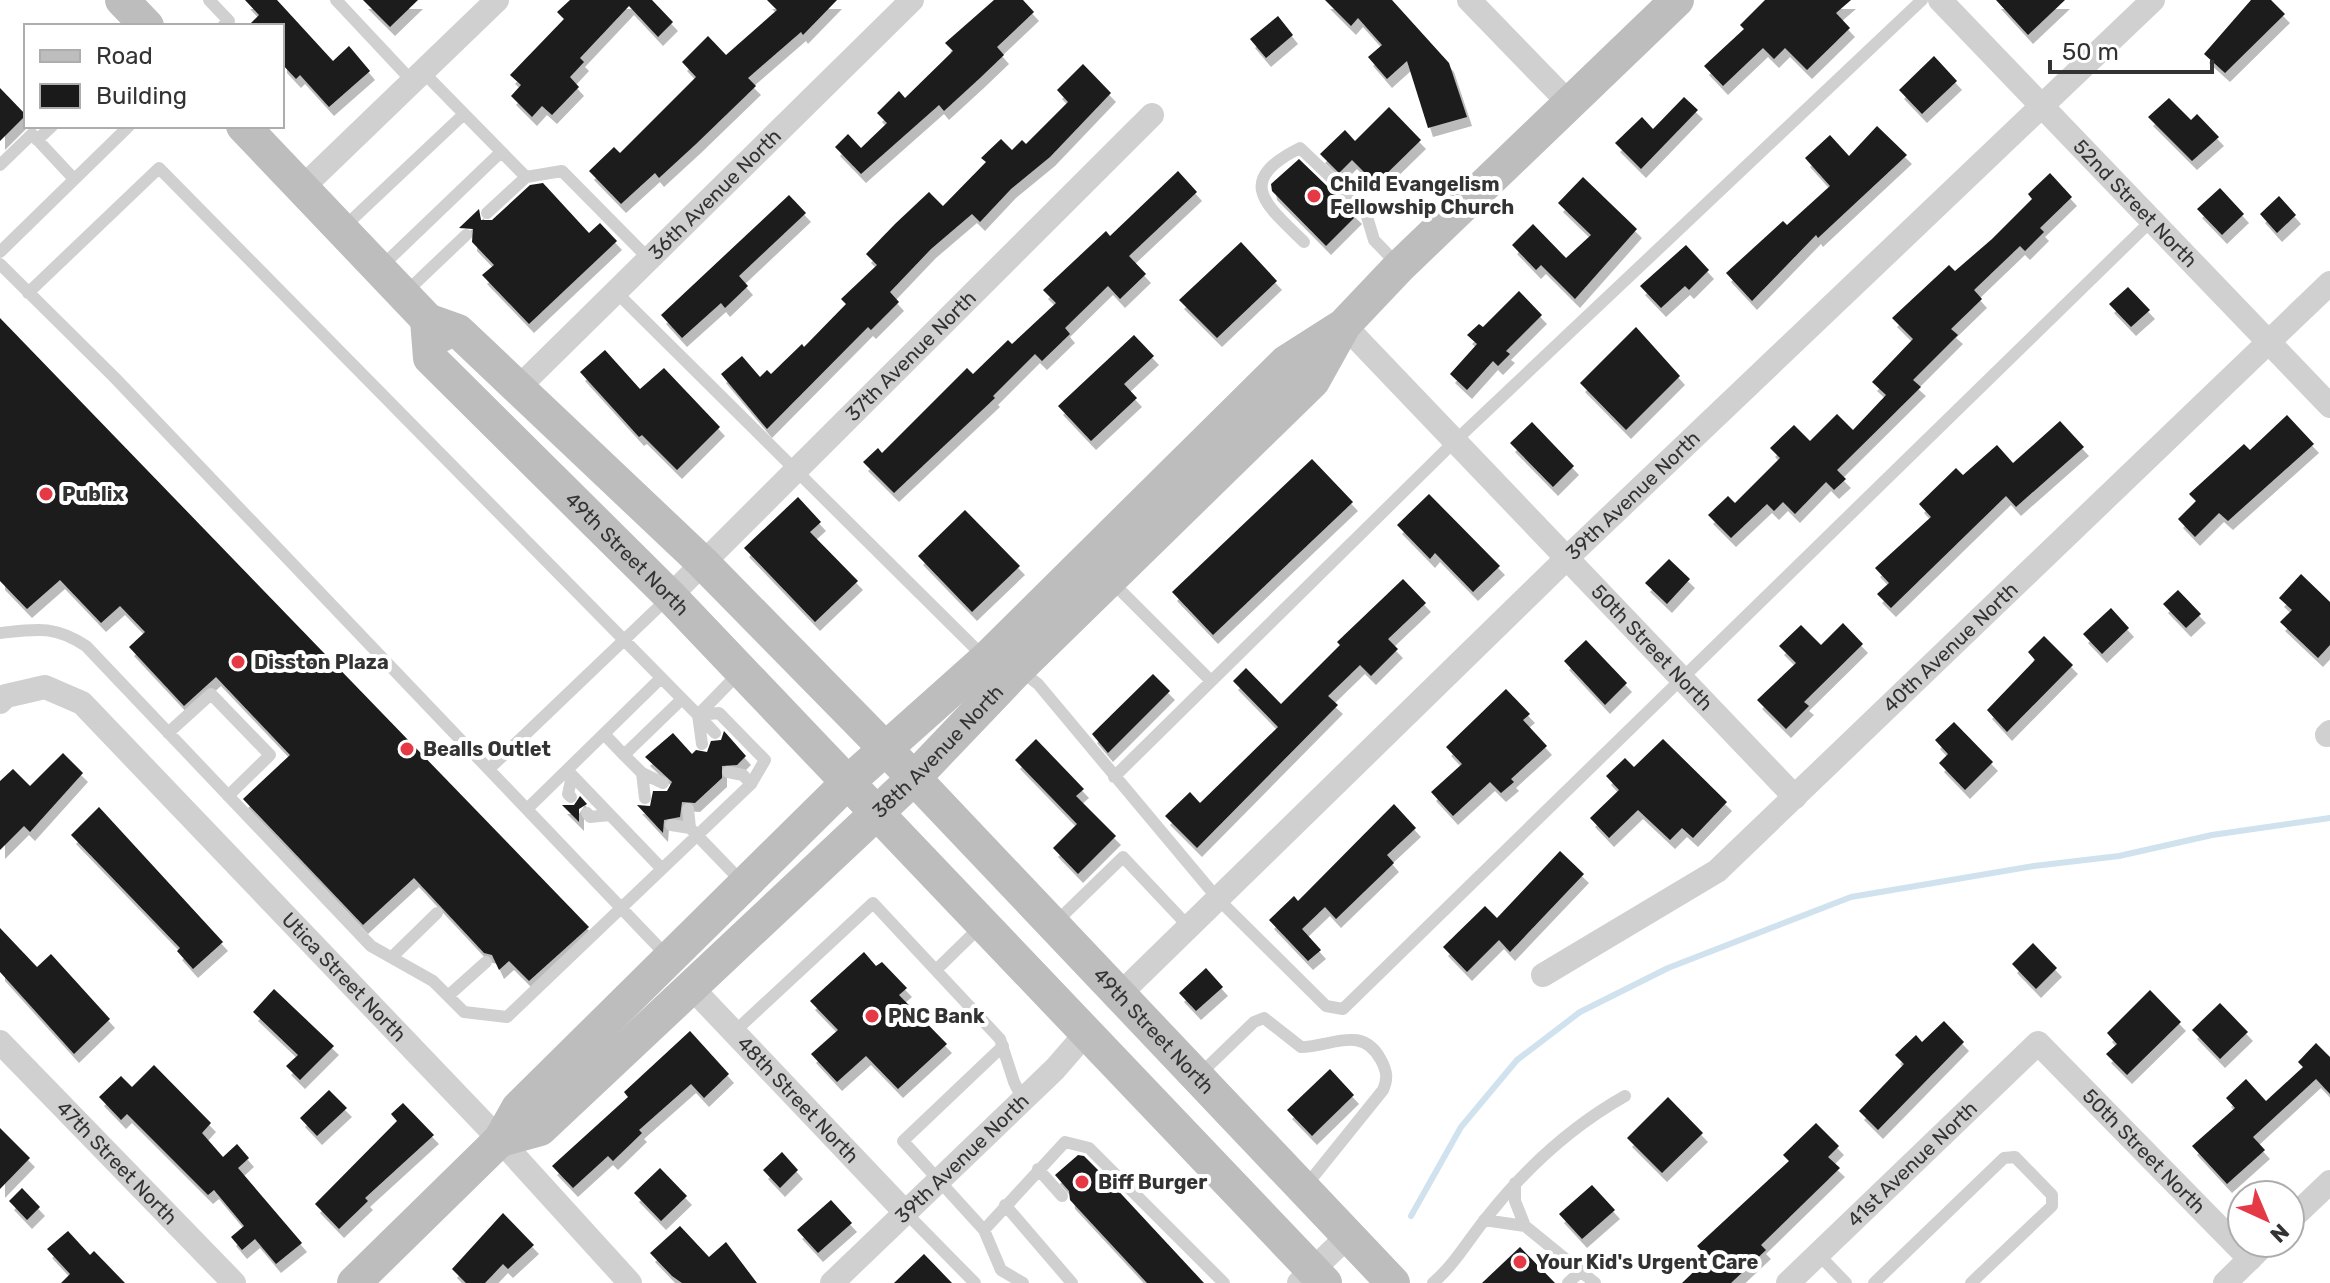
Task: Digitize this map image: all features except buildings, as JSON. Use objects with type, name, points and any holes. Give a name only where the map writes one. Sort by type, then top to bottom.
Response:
[{"type":"main road","name":"38th Avenue North","points":[[500,1140],[540,1129],[914,778],[1002,664],[1286,362],[1344,325],[1399,267],[1677,0]]},
{"type":"main road","points":[[245,128],[427,320],[458,331],[703,563],[884,750]]},
{"type":"main road","name":"49th Street North","points":[[427,320],[430,358],[670,596],[877,811]]},
{"type":"main road","name":"38th Avenue North","points":[[354,1283],[500,1140],[518,1108],[847,783],[884,750],[1110,580],[1313,381],[1344,325]]},
{"type":"main road","points":[[518,388],[512,409],[521,450]]},
{"type":"main road","name":"49th Street North","points":[[884,750],[1393,1283]]},
{"type":"main road","points":[[877,811],[1087,1032],[1312,1279]]},
{"type":"street","points":[[302,188],[497,0]]},
{"type":"street","name":"36th Avenue North","points":[[518,388],[912,0]]},
{"type":"street","points":[[1469,0],[1569,103]]},
{"type":"street","name":"52nd Street North","points":[[1940,0],[2330,406]]},
{"type":"street","name":"39th Avenue North","points":[[1118,996],[1568,557],[2153,0]]},
{"type":"street","name":"37th Avenue North","points":[[670,596],[1152,115]]},
{"type":"street","name":"40th Avenue North","points":[[1543,975],[1717,871],[2330,283]]},
{"type":"street","name":"50th Street North","points":[[1344,325],[1795,797]]},
{"type":"street","name":"Utica Street North","points":[[0,702],[6,696],[45,687],[82,703],[500,1140],[630,1283]]},
{"type":"street","name":"48th Street North","points":[[692,988],[905,1212]]},
{"type":"street","name":"39th Avenue North","points":[[832,1283],[1023,1100],[1087,1032]]},
{"type":"street","name":"47th Street North","points":[[0,1042],[234,1283]]},
{"type":"street","name":"50th Street North","points":[[2038,1043],[2226,1221]]},
{"type":"street","name":"41st Avenue North","points":[[1788,1283],[2038,1043]]},
{"type":"street","points":[[2306,1205],[2330,1182]]},
{"type":"street","points":[[1312,1279],[1348,1236]]},
{"type":"street","points":[[2225,1283],[2250,1259]]},
{"type":"lane","points":[[209,0],[229,21],[225,24]]},
{"type":"lane","points":[[336,0],[464,114],[526,177]]},
{"type":"lane","points":[[1114,777],[1455,441],[1922,0]]},
{"type":"lane","points":[[342,229],[464,114]]},
{"type":"lane","points":[[37,140],[50,128]]},
{"type":"lane","points":[[0,252],[127,128]]},
{"type":"lane","points":[[0,165],[32,134],[74,179]]},
{"type":"lane","points":[[1304,242],[1261,197],[1259,184],[1266,171],[1300,148],[1365,210],[1374,240],[1399,267]]},
{"type":"lane","points":[[379,269],[501,152]]},
{"type":"lane","points":[[28,293],[159,168],[715,733]]},
{"type":"lane","points":[[487,213],[526,177],[562,171],[649,259]]},
{"type":"lane","points":[[616,292],[796,470],[1002,664],[1038,684],[1218,899],[1326,1006],[1343,1009],[2151,221]]},
{"type":"lane","points":[[404,295],[466,235]]},
{"type":"lane","points":[[0,264],[115,378],[668,958]]},
{"type":"lane","points":[[1110,580],[1211,681]]},
{"type":"lane","points":[[489,769],[670,596]]},
{"type":"lane","points":[[0,633],[42,629],[65,632],[86,646],[371,946],[433,981],[464,1012],[507,1017],[662,869],[693,831],[765,760],[719,713],[698,715]]},
{"type":"lane","points":[[698,715],[741,671]]},
{"type":"lane","points":[[527,809],[569,773],[661,678]]},
{"type":"lane","points":[[168,733],[211,694],[270,755],[228,796]]},
{"type":"lane","points":[[624,755],[682,699]]},
{"type":"lane","points":[[698,715],[702,744]]},
{"type":"lane","points":[[604,734],[642,773],[663,783]]},
{"type":"lane","points":[[742,760],[747,779]]},
{"type":"lane","points":[[728,772],[747,779]]},
{"type":"lane","points":[[569,773],[568,794],[571,797]]},
{"type":"lane","points":[[569,773],[662,869]]},
{"type":"lane","points":[[642,773],[645,798]]},
{"type":"lane","points":[[688,809],[693,831]]},
{"type":"lane","points":[[587,813],[590,817],[610,815]]},
{"type":"lane","points":[[671,825],[693,831],[744,884]]},
{"type":"lane","points":[[1052,926],[1123,857],[1189,927]]},
{"type":"lane","points":[[733,1033],[873,903],[1003,1046],[1023,1100]]},
{"type":"lane","points":[[392,957],[437,913]]},
{"type":"lane","points":[[936,970],[984,924]]},
{"type":"lane","points":[[448,996],[486,962]]},
{"type":"lane","points":[[1196,1077],[1254,1022],[1264,1018],[1301,1047],[1348,1038],[1359,1039],[1371,1047],[1386,1070],[1387,1080],[1383,1090],[1303,1189]]},
{"type":"lane","points":[[1003,1046],[903,1141],[984,1230],[1001,1270],[1023,1283]]},
{"type":"lane","points":[[1433,1283],[1454,1264],[1484,1220],[1515,1183],[1597,1112],[1625,1096]]},
{"type":"lane","points":[[984,1230],[1065,1142],[1089,1148],[1221,1282]]},
{"type":"lane","points":[[1874,1283],[2004,1158],[2015,1157],[2052,1195],[2052,1206],[1971,1283]]},
{"type":"lane","points":[[1038,1169],[1062,1196]]},
{"type":"lane","points":[[1515,1183],[1515,1201],[1525,1226]]},
{"type":"lane","points":[[1005,1205],[1072,1283]]},
{"type":"lane","points":[[905,1212],[975,1283]]},
{"type":"lane","points":[[1484,1220],[1525,1226],[1595,1283]]},
{"type":"lane","points":[[1818,1254],[1846,1283]]},
{"type":"lane","points":[[1568,1283],[1582,1270]]},
{"type":"waterway","points":[[1411,1216],[1461,1127],[1517,1060],[1580,1012],[1668,968],[1851,897],[2034,866],[2119,856],[2212,835],[2330,818]]},
{"type":"place","name":"Child Evangelism Fellowship Church","points":[[1314,196]]},
{"type":"place","name":"Publix","points":[[46,494]]},
{"type":"place","name":"Disston Plaza","points":[[238,662]]},
{"type":"place","name":"Bealls Outlet","points":[[407,749]]},
{"type":"place","name":"PNC Bank","points":[[872,1016]]},
{"type":"place","name":"Biff Burger","points":[[1082,1182]]},
{"type":"place","name":"Your Kid's Urgent Care","points":[[1520,1262]]}]
